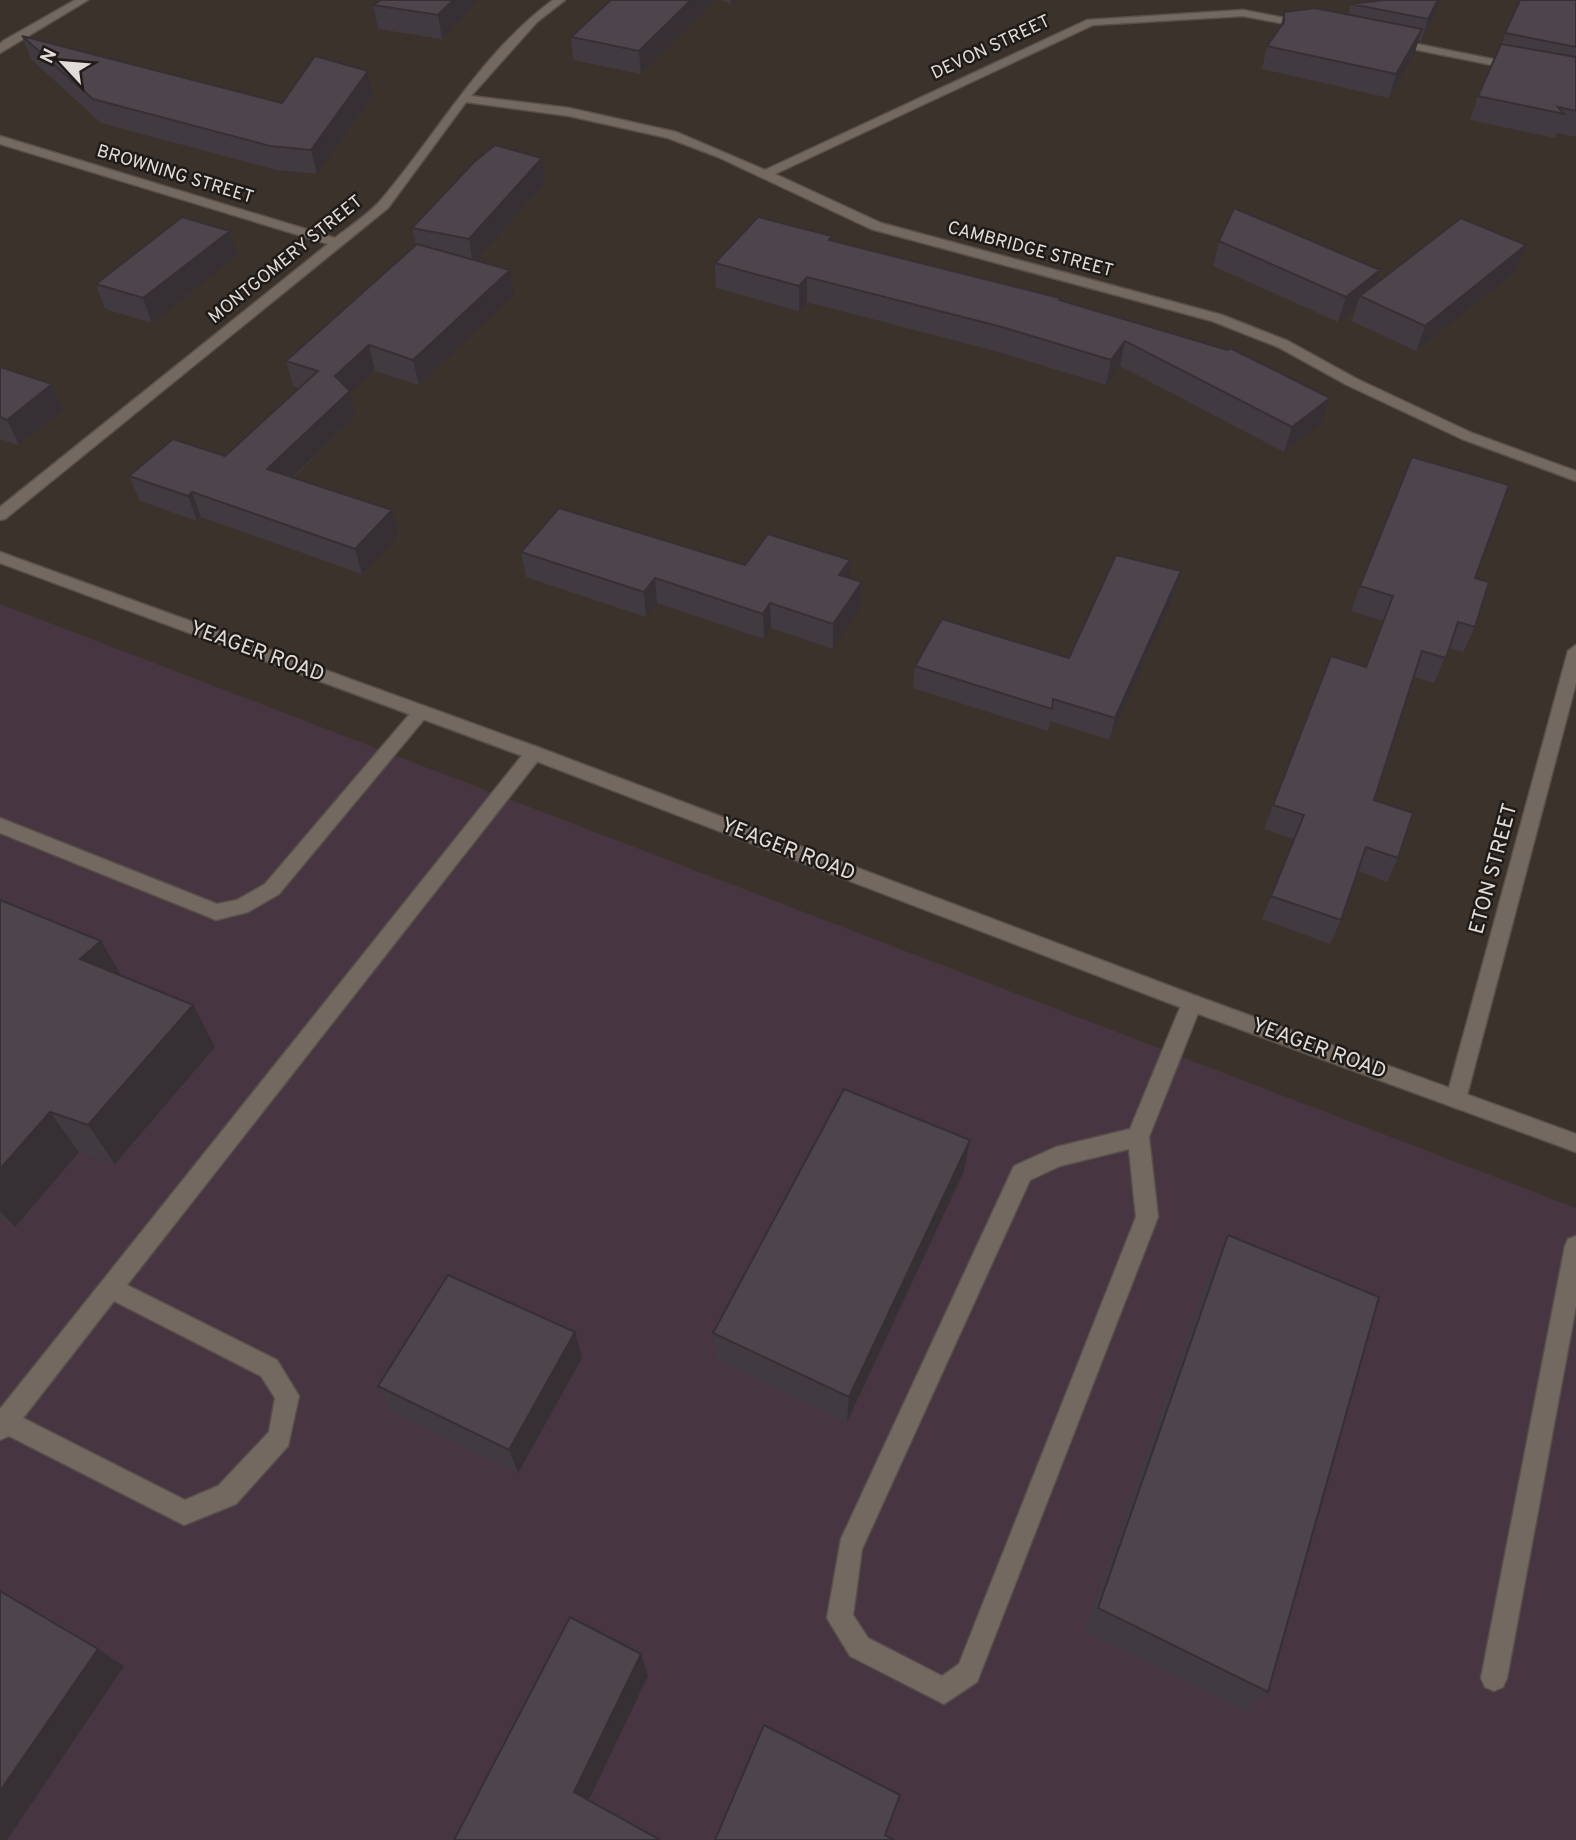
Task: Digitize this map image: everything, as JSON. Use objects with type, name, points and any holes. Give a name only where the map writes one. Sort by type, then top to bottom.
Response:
[{"type":"street","points":[[0,50],[7,43],[83,0]]},
{"type":"street","name":"MONTGOMERY STREET","points":[[0,515],[384,205],[463,98],[533,20],[560,0]]},
{"type":"street","name":"DEVON STREET","points":[[766,174],[1091,22],[1243,13],[1323,29]]},
{"type":"street","points":[[1376,39],[1536,71]]},
{"type":"street","name":"CAMBRIDGE STREET","points":[[463,98],[569,112],[673,135],[766,174],[807,196],[876,226],[1217,318],[1283,344],[1352,382],[1467,436],[1576,476]]},
{"type":"street","name":"BROWNING STREET","points":[[0,140],[340,243]]},
{"type":"street","name":"YEAGER ROAD","points":[[0,557],[534,753],[1192,1003],[1576,1143]]},
{"type":"street","name":"ETON STREET","points":[[1456,1099],[1576,650]]},
{"type":"street","points":[[0,825],[216,912],[241,907],[272,889],[420,713]]},
{"type":"street","points":[[111,1288],[269,1368],[287,1396],[280,1438],[226,1495],[184,1513],[3,1425],[111,1288],[534,753]]},
{"type":"street","points":[[1138,1137],[1056,1157],[1022,1173],[850,1548],[840,1618],[859,1647],[944,1691],[968,1673],[1147,1217],[1138,1137],[1192,1003]]},
{"type":"street","points":[[1494,1678],[1576,1247]]},
{"type":"shaded area","points":[[0,604],[1576,1208],[1576,1840],[0,1840]]},
{"type":"building","points":[[381,0],[453,0],[438,15],[373,5]]},
{"type":"building","points":[[611,0],[691,0],[639,51],[571,37]]},
{"type":"building","points":[[1384,0],[1438,0],[1428,19],[1351,4]]},
{"type":"building","points":[[1520,0],[1576,0],[1576,47],[1505,33]]},
{"type":"building","points":[[1315,8],[1422,29],[1396,74],[1267,46],[1284,22],[1284,12]]},
{"type":"building","points":[[22,36],[282,103],[315,56],[368,71],[311,150],[270,146],[93,99]]},
{"type":"building","points":[[1501,44],[1576,57],[1576,111],[1558,107],[1564,114],[1478,96]]},
{"type":"building","points":[[495,145],[542,158],[469,239],[412,228],[474,162]]},
{"type":"building","points":[[1234,208],[1380,270],[1346,297],[1219,241]]},
{"type":"building","points":[[182,217],[230,231],[143,298],[96,284]]},
{"type":"building","points":[[758,217],[832,236],[829,240],[1060,298],[1059,300],[1228,350],[1230,348],[1330,398],[1292,427],[1125,341],[1111,360],[1002,327],[807,277],[799,286],[715,263]]},
{"type":"building","points":[[1461,218],[1526,245],[1425,326],[1360,296]]},
{"type":"building","points":[[417,244],[510,270],[413,360],[369,345],[335,376],[350,391],[267,469],[392,510],[355,549],[192,492],[188,496],[129,476],[173,439],[225,456],[318,371],[286,361]]},
{"type":"building","points":[[0,367],[52,384],[7,420],[0,417]]},
{"type":"building","points":[[1412,457],[1509,485],[1475,578],[1489,582],[1475,627],[1458,622],[1446,658],[1422,651],[1374,800],[1413,813],[1398,858],[1366,847],[1341,920],[1271,896],[1304,815],[1273,805],[1331,656],[1366,667],[1393,596],[1360,586]]},
{"type":"building","points":[[559,508],[745,565],[768,534],[850,560],[839,575],[862,582],[833,624],[770,603],[763,614],[655,578],[644,592],[521,552]]},
{"type":"building","points":[[1116,555],[1181,571],[1115,718],[1053,699],[1052,709],[915,666],[942,619],[1069,658]]},
{"type":"building","points":[[0,900],[101,941],[80,959],[193,1005],[88,1125],[50,1112],[0,1169]]},
{"type":"building","points":[[844,1089],[970,1140],[849,1397],[713,1333]]},
{"type":"building","points":[[1228,1235],[1379,1297],[1268,1692],[1098,1608]]},
{"type":"building","points":[[448,1275],[575,1332],[509,1450],[378,1386]]},
{"type":"building","points":[[0,1591],[98,1649],[0,1791]]},
{"type":"building","points":[[570,1617],[641,1654],[574,1792],[660,1840],[454,1840]]},
{"type":"building","points":[[764,1725],[900,1795],[885,1835],[894,1840],[715,1840]]}]
